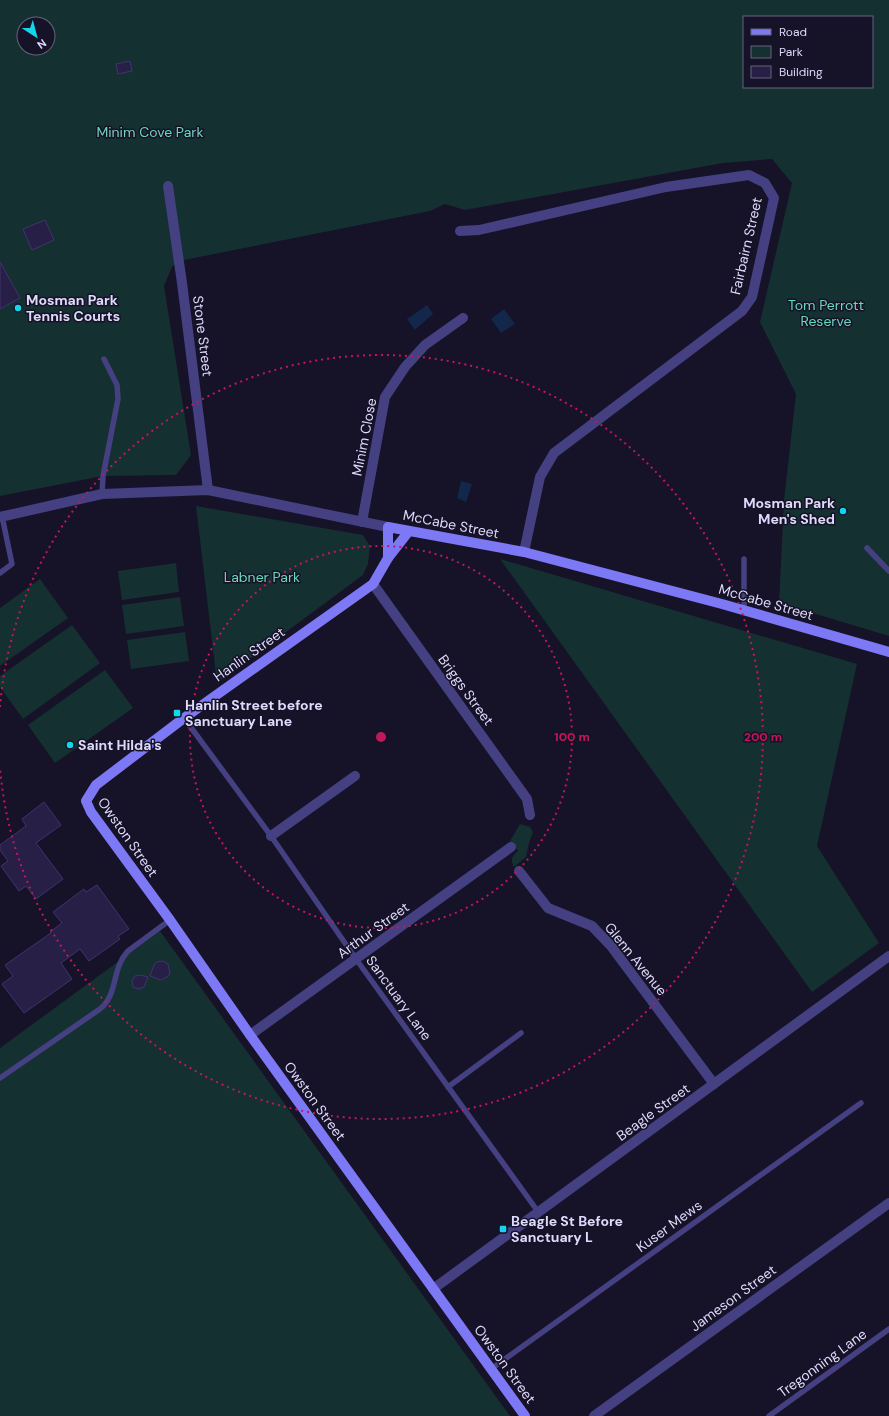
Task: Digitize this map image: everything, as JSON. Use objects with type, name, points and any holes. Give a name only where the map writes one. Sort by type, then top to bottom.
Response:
[{"type":"street","name":"Fairbairn Street","points":[[460,231],[479,230],[666,187],[748,175],[765,183],[774,198],[752,297],[742,311],[554,453],[540,477],[524,552]]},
{"type":"street","name":"Stone Street","points":[[168,186],[182,283],[208,490]]},
{"type":"street","name":"Minim Close","points":[[362,522],[385,397],[405,367],[425,345],[463,318]]},
{"type":"street","name":"McCabe Street","points":[[1,516],[102,494],[208,490],[362,522],[524,552],[744,610],[889,652]]},
{"type":"street","name":"Hanlin Street","points":[[388,527],[388,558]]},
{"type":"street","name":"Hanlin Street","points":[[86,801],[96,785],[184,718],[373,584],[388,558],[409,531]]},
{"type":"street","name":"Briggs Street","points":[[373,584],[527,799],[530,815]]},
{"type":"street","points":[[271,836],[355,776]]},
{"type":"street","name":"Owston Street","points":[[86,801],[91,812],[170,920],[250,1035],[526,1416]]},
{"type":"street","name":"Arthur Street","points":[[250,1035],[511,847]]},
{"type":"street","name":"Glenn Avenue","points":[[519,871],[548,908],[592,926],[611,946],[714,1084]]},
{"type":"street","name":"Beagle Street","points":[[433,1289],[889,956]]},
{"type":"street","name":"Jameson Street","points":[[594,1416],[889,1203]]},
{"type":"lane","points":[[102,494],[103,476],[118,399],[117,385],[104,359]]},
{"type":"lane","points":[[0,573],[12,564],[1,516]]},
{"type":"lane","points":[[867,548],[889,571]]},
{"type":"lane","points":[[744,559],[744,610]]},
{"type":"lane","name":"Sanctuary Lane","points":[[184,718],[271,836],[356,959],[539,1213]]},
{"type":"lane","points":[[0,1078],[107,1003],[113,991],[118,967],[122,957],[170,920]]},
{"type":"lane","points":[[448,1087],[521,1033]]},
{"type":"lane","name":"Kuser Mews","points":[[491,1369],[861,1103]]},
{"type":"lane","name":"Tregonning Lane","points":[[769,1416],[889,1329]]},
{"type":"green space","points":[[0,0],[889,0],[889,636],[779,603],[784,500],[796,394],[760,322],[792,183],[772,159],[723,163],[465,210],[445,204],[430,211],[179,261],[172,267],[164,286],[191,455],[176,475],[103,476],[0,496]]},
{"type":"green space","name":"Labner Park","points":[[196,506],[363,535],[370,546],[368,564],[363,575],[217,683]]},
{"type":"green space","points":[[500,559],[857,664],[817,846],[879,943],[812,992]]},
{"type":"green space","points":[[176,563],[179,592],[122,600],[118,571]]},
{"type":"green space","points":[[40,579],[68,618],[0,666],[0,608]]},
{"type":"green space","points":[[180,597],[184,626],[126,634],[122,605]]},
{"type":"green space","points":[[72,625],[100,663],[23,719],[0,687],[0,676]]},
{"type":"green space","points":[[185,632],[189,661],[131,669],[127,640]]},
{"type":"green space","points":[[105,670],[133,708],[55,763],[28,725]]},
{"type":"green space","points":[[520,824],[530,827],[533,832],[526,857],[514,867],[512,858],[518,851],[510,841]]},
{"type":"green space","points":[[160,931],[510,1416],[0,1416],[0,1048]]},
{"type":"water","points":[[427,305],[433,314],[415,330],[407,319]]},
{"type":"water","points":[[504,309],[515,324],[501,333],[491,319]]},
{"type":"water","points":[[461,481],[472,484],[466,502],[457,498]]},
{"type":"building","points":[[130,61],[132,71],[118,74],[116,64]]},
{"type":"building","points":[[45,220],[54,240],[32,250],[23,229]]},
{"type":"building","points":[[0,262],[20,298],[0,309]]},
{"type":"building","points":[[44,802],[61,825],[36,843],[63,879],[36,899],[26,886],[19,891],[1,866],[8,861],[0,850],[0,845],[26,826],[22,819]]},
{"type":"building","points":[[97,885],[129,929],[118,936],[120,939],[89,961],[80,949],[61,963],[72,979],[24,1013],[2,984],[13,976],[5,965],[51,933],[50,932],[62,923],[53,912],[84,889],[86,892]]},
{"type":"building","points":[[163,961],[168,964],[170,974],[161,980],[150,976],[154,965],[157,962]]},
{"type":"building","points":[[140,975],[148,977],[144,987],[138,989],[133,987],[132,981],[135,976]]},
{"type":"place","name":"Mosman Park Tennis Courts","points":[[18,308]]},
{"type":"place","name":"Mosman Park Men's Shed","points":[[843,511]]},
{"type":"place","name":"Hanlin Street before Sanctuary Lane","points":[[177,713]]},
{"type":"place","name":"Saint Hilda's","points":[[70,745]]},
{"type":"place","name":"Beagle St Before Sanctuary L","points":[[503,1229]]},
{"type":"park label","name":"Minim Cove Park","points":[[150,132]]},
{"type":"park label","name":"Tom Perrott Reserve","points":[[826,314]]}]
